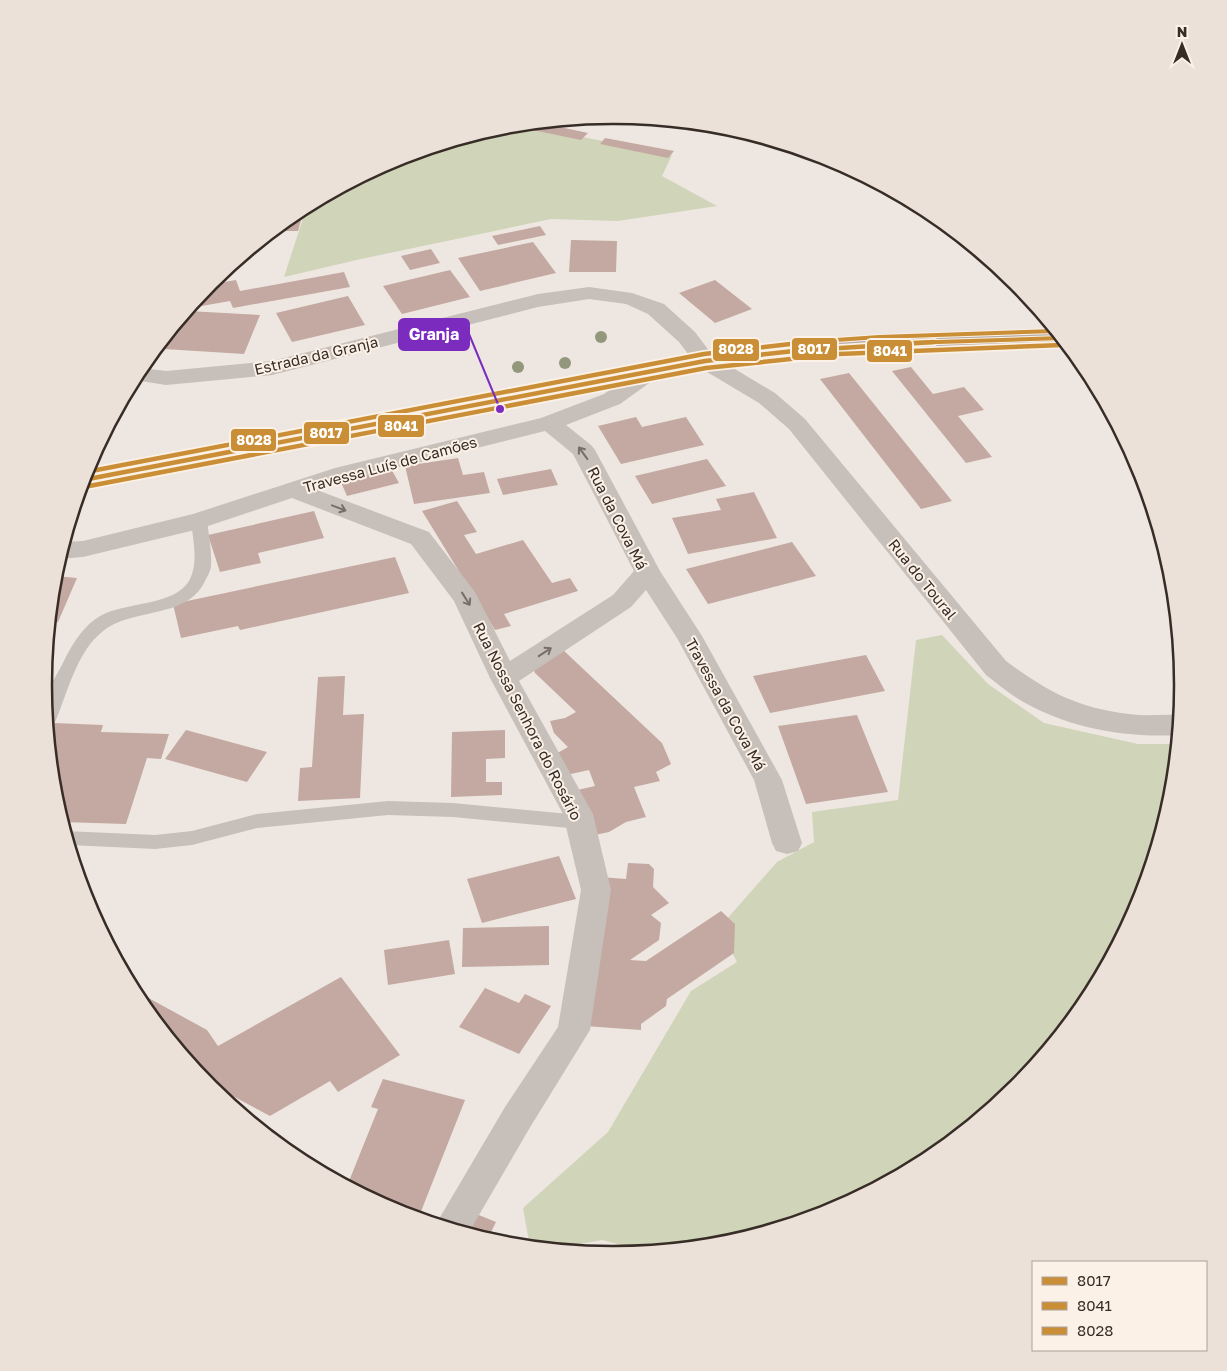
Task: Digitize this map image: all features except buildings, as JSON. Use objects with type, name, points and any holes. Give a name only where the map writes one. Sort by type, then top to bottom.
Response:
[{"type":"main road","points":[[92,478],[651,371],[753,354],[898,342],[1054,338]]},
{"type":"street","name":"Estrada da Granja","points":[[146,375],[166,378],[272,368],[538,301],[589,293],[632,299],[656,309],[687,336],[705,361]]},
{"type":"street","name":"Rua do Toural","points":[[705,361],[767,398],[797,424],[996,668],[1030,693],[1073,712],[1116,724],[1173,726]]},
{"type":"street","name":"Travessa Luís de Camões","points":[[69,550],[83,549],[199,521],[344,473],[549,423],[612,399],[651,371]]},
{"type":"street","name":"Rua da Cova Má","points":[[504,678],[622,601],[648,572],[583,450],[549,423]]},
{"type":"street","name":"Rua Nossa Senhora do Rosário","points":[[293,490],[420,538],[466,598],[504,678],[578,814],[596,890],[574,1030],[517,1118],[455,1223]]},
{"type":"street","name":"Travessa da Cova Má","points":[[648,572],[689,636],[768,780],[787,843]]},
{"type":"lane","points":[[53,706],[75,656],[94,628],[116,614],[174,603],[190,593],[202,570],[199,521]]},
{"type":"lane","points":[[74,838],[155,842],[192,838],[257,821],[388,808],[452,810],[580,822]]},
{"type":"green space","points":[[540,129],[672,155],[662,176],[717,206],[618,221],[551,219],[284,277],[303,218],[333,200],[365,182],[433,154],[504,135]]},
{"type":"green space","points":[[942,635],[988,684],[1044,723],[1138,744],[1171,744],[1164,795],[1145,866],[1117,934],[1080,997],[1059,1027],[1010,1082],[955,1131],[894,1171],[862,1189],[828,1204],[794,1217],[759,1227],[687,1242],[624,1246],[602,1240],[575,1245],[529,1240],[523,1208],[608,1132],[691,991],[737,962],[719,928],[777,862],[814,842],[812,812],[898,800],[916,640]]},
{"type":"transit line","name":"8028","points":[[95,470],[704,354],[791,343],[835,340],[1048,331]]},
{"type":"transit line","name":"8017","points":[[92,478],[705,361],[838,347],[1054,338]]},
{"type":"transit line","name":"8041","points":[[89,486],[706,368],[839,354],[1060,345]]},
{"type":"place","name":"Granja","points":[[500,409]]}]
